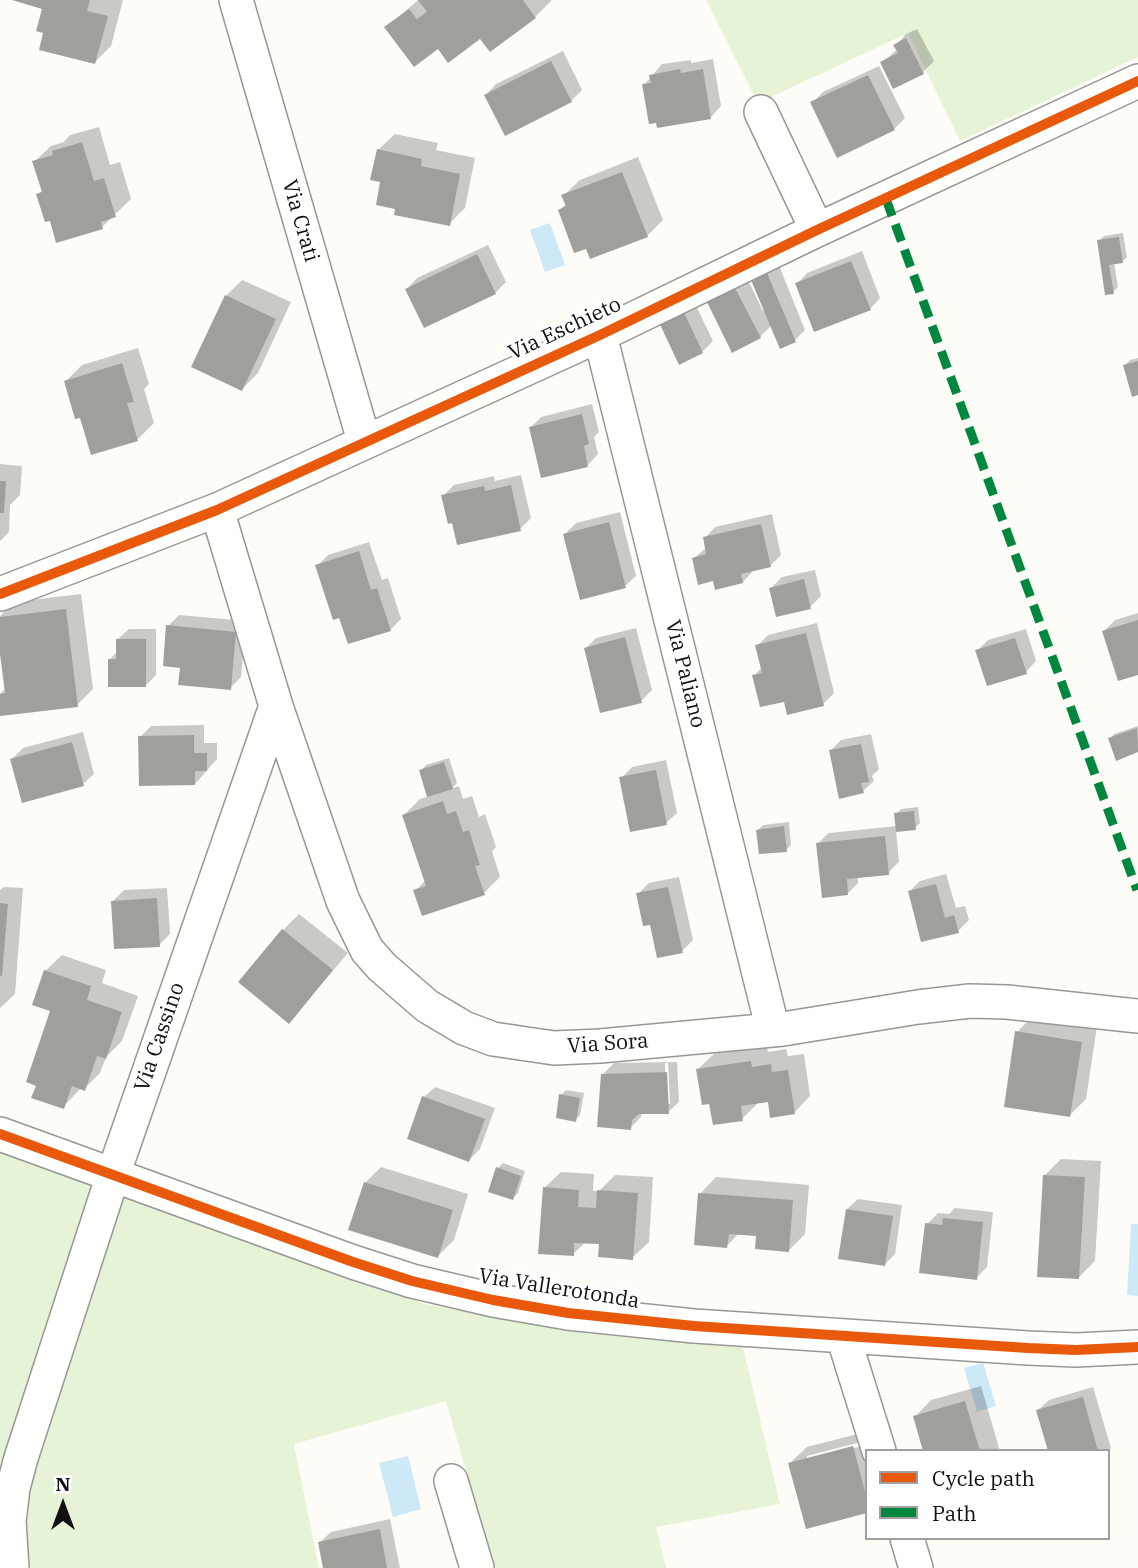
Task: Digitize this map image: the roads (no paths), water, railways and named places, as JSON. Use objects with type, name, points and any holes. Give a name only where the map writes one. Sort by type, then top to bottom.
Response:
[{"type":"street","name":"Via Crati","points":[[236,0],[364,441]]},
{"type":"street","name":"Via Eschieto","points":[[0,594],[217,510],[600,335],[817,230],[1138,81]]},
{"type":"street","points":[[761,112],[817,230]]},
{"type":"street","name":"Via Paliano","points":[[600,335],[769,1014]]},
{"type":"street","points":[[217,510],[275,706]]},
{"type":"street","name":"Via Sora","points":[[275,706],[343,901],[368,950],[382,967],[427,1006],[464,1028],[493,1039],[554,1048],[600,1046],[783,1029],[970,1001],[1016,1002],[1138,1016]]},
{"type":"street","name":"Via Cassino","points":[[12,1568],[9,1521],[18,1470],[113,1175],[275,706]]},
{"type":"street","name":"Via Vallerotonda","points":[[0,1134],[353,1262],[412,1281],[493,1300],[558,1312],[635,1321],[1054,1349],[1138,1347]]},
{"type":"street","points":[[843,1336],[878,1449]]},
{"type":"street","points":[[452,1480],[477,1568]]},
{"type":"street","points":[[908,1540],[916,1568]]},
{"type":"water","points":[[550,223],[565,265],[545,272],[530,230]]},
{"type":"water","points":[[1131,1224],[1138,1224],[1138,1296],[1127,1295]]},
{"type":"water","points":[[983,1363],[996,1406],[977,1412],[964,1368]]},
{"type":"water","points":[[408,1456],[421,1509],[393,1517],[379,1463]]}]
